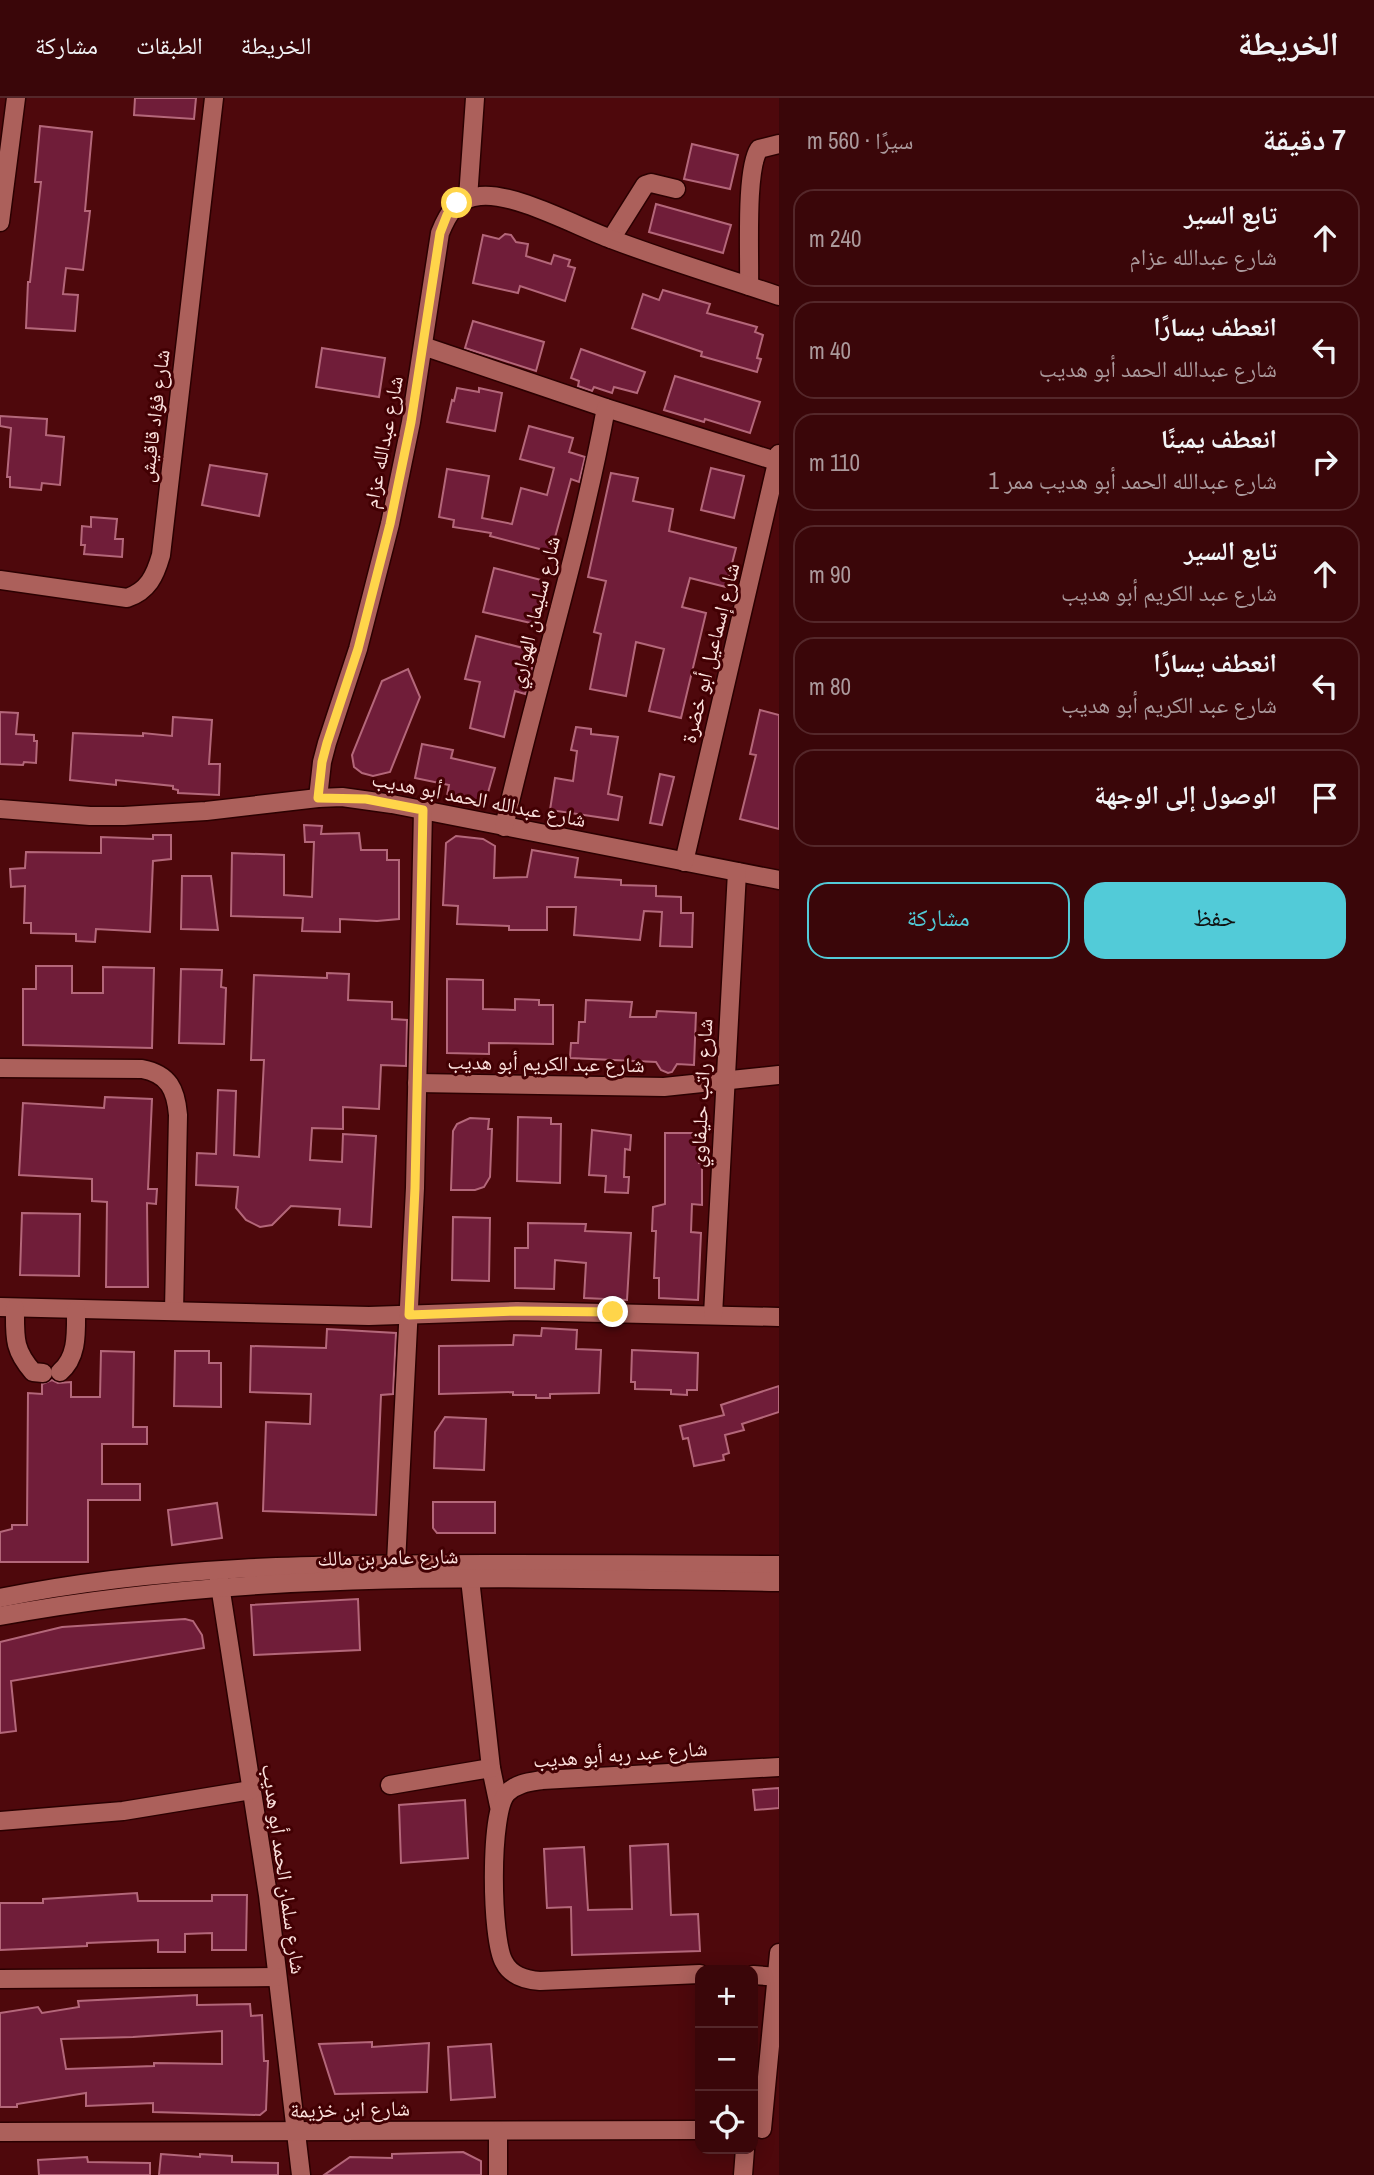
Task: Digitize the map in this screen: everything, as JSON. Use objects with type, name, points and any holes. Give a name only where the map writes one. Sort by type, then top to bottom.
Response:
[{"type":"street","points":[[0,222],[16,98]]},
{"type":"street","name":"شارع فؤاد قاقيش","points":[[0,580],[127,598],[145,589],[157,570],[161,555],[214,98]]},
{"type":"street","points":[[475,98],[468,198],[482,195],[509,200],[611,239],[779,296]]},
{"type":"street","points":[[750,286],[751,193],[755,156],[759,149],[779,144]]},
{"type":"street","points":[[611,239],[645,185],[651,183],[676,189]]},
{"type":"street","name":"شارع عبدالله عزام","points":[[318,798],[320,772],[327,743],[379,574],[411,422],[440,233],[447,215],[457,203],[468,198]]},
{"type":"street","points":[[424,346],[606,408],[779,459]]},
{"type":"street","name":"شارع سليمان الهواري","points":[[504,827],[565,589],[606,408]]},
{"type":"street","name":"شارع إسماعيل أبو خضرة","points":[[684,862],[779,459]]},
{"type":"street","name":"شارع عبدالله الحمد أبو هديب","points":[[0,809],[124,816],[206,811],[318,798],[366,799],[779,880]]},
{"type":"street","points":[[417,1083],[423,810]]},
{"type":"street","name":"شارع راتب حليفاوي","points":[[713,1315],[737,872]]},
{"type":"street","points":[[0,1068],[142,1069],[164,1076],[172,1084],[177,1098],[178,1115],[174,1311]]},
{"type":"street","name":"شارع عبد الكريم أبو هديب","points":[[396,1563],[409,1315],[417,1083],[664,1087],[779,1075]]},
{"type":"street","points":[[76,1310],[74,1350],[69,1365],[51,1372],[33,1372],[15,1345],[7,1308],[409,1315],[517,1311],[779,1317]]},
{"type":"street","name":"شارع عامر بن مالك","points":[[0,1616],[219,1579],[396,1563],[779,1565]]},
{"type":"street","name":"شارع عامر بن مالك","points":[[0,1598],[86,1585],[219,1579],[779,1582]]},
{"type":"street","name":"شارع سلمان الحمد أبو هديب","points":[[219,1579],[268,1895],[301,2175]]},
{"type":"street","points":[[470,1579],[491,1768],[499,1806],[496,1829],[496,1933],[499,1952],[505,1965],[522,1978],[541,1981],[695,1974]]},
{"type":"street","name":"شارع عبد ربه أبو هديب","points":[[499,1806],[507,1793],[521,1784],[542,1780],[779,1767]]},
{"type":"street","points":[[390,1785],[491,1768]]},
{"type":"street","points":[[0,1821],[122,1811],[250,1790]]},
{"type":"street","points":[[765,2129],[779,1953]]},
{"type":"street","points":[[758,1975],[778,1977]]},
{"type":"street","points":[[0,1979],[277,1977]]},
{"type":"street","name":"شارع ابن خزيمة","points":[[0,2132],[695,2130]]},
{"type":"street","points":[[498,2131],[498,2175]]},
{"type":"street","points":[[743,2175],[745,2154]]},
{"type":"building","points":[[135,98],[196,98],[194,119],[134,115]]},
{"type":"building","points":[[40,126],[92,132],[85,211],[90,211],[83,270],[66,268],[63,294],[78,295],[75,331],[26,328],[28,282],[41,182],[35,182]]},
{"type":"building","points":[[692,144],[738,155],[730,189],[684,179]]},
{"type":"building","points":[[656,204],[731,225],[723,253],[649,232]]},
{"type":"building","points":[[505,234],[511,235],[516,242],[528,244],[526,256],[551,264],[554,255],[570,260],[568,266],[575,268],[565,301],[520,286],[518,293],[473,283],[483,235],[499,239]]},
{"type":"building","points":[[663,290],[710,304],[707,313],[757,327],[755,332],[763,335],[757,358],[761,359],[757,372],[701,356],[702,352],[632,328],[643,294],[659,300]]},
{"type":"building","points":[[473,321],[544,342],[536,371],[465,348]]},
{"type":"building","points":[[322,348],[385,358],[379,397],[316,387]]},
{"type":"building","points":[[581,349],[645,372],[637,393],[614,387],[612,393],[594,387],[592,391],[578,386],[579,381],[571,378]]},
{"type":"building","points":[[675,376],[760,402],[750,433],[664,410]]},
{"type":"building","points":[[457,388],[479,392],[479,388],[502,393],[495,431],[447,422]]},
{"type":"building","points":[[0,416],[47,419],[46,435],[64,437],[60,485],[42,483],[41,490],[10,487],[10,477],[7,477],[11,428],[0,426]]},
{"type":"building","points":[[529,426],[573,438],[569,452],[585,457],[579,482],[571,479],[551,552],[490,536],[491,533],[453,527],[454,520],[439,517],[447,469],[489,476],[482,518],[512,524],[521,488],[547,495],[554,468],[520,459]]},
{"type":"building","points":[[210,465],[267,474],[259,516],[202,505]]},
{"type":"building","points":[[711,468],[744,476],[734,518],[701,510]]},
{"type":"building","points":[[611,473],[638,478],[633,501],[673,509],[669,531],[736,548],[726,587],[690,578],[682,607],[706,613],[681,718],[649,711],[664,649],[636,642],[626,696],[590,689],[601,634],[594,632],[606,581],[588,577]]},
{"type":"building","points":[[91,517],[117,519],[115,539],[123,539],[122,557],[84,554],[85,545],[81,545],[82,526],[91,527]]},
{"type":"building","points":[[494,568],[545,581],[535,624],[483,612]]},
{"type":"building","points":[[476,636],[527,649],[522,665],[532,668],[525,694],[515,691],[504,737],[470,728],[480,682],[465,679]]},
{"type":"building","points":[[408,669],[420,697],[390,772],[373,776],[362,773],[354,767],[352,755],[382,681]]},
{"type":"building","points":[[760,710],[779,715],[779,829],[740,819],[756,755],[750,754]]},
{"type":"building","points":[[0,712],[18,713],[16,734],[34,735],[34,741],[37,741],[36,763],[0,764]]},
{"type":"building","points":[[173,717],[212,720],[209,764],[220,764],[219,795],[178,793],[173,786],[116,780],[116,785],[70,780],[73,733],[143,736],[143,733],[172,736]]},
{"type":"building","points":[[576,727],[591,729],[591,734],[618,737],[608,794],[622,797],[618,820],[550,810],[555,778],[573,781],[577,751],[571,750]]},
{"type":"building","points":[[422,744],[453,750],[451,758],[495,768],[487,796],[480,802],[447,796],[449,785],[415,778]]},
{"type":"building","points":[[660,774],[674,777],[662,825],[650,823]]},
{"type":"building","points":[[304,825],[322,826],[321,834],[359,833],[361,850],[387,850],[387,860],[399,860],[399,919],[340,919],[340,932],[302,931],[303,918],[231,916],[232,853],[284,855],[284,895],[312,897],[314,842],[305,842]]},
{"type":"building","points":[[153,835],[171,835],[171,859],[153,861],[150,932],[96,929],[95,942],[76,941],[76,934],[31,933],[31,923],[24,923],[25,886],[11,887],[10,869],[25,868],[26,852],[101,853],[101,837],[153,839]]},
{"type":"building","points":[[456,836],[483,839],[495,846],[494,878],[527,877],[532,850],[578,858],[575,877],[621,880],[621,885],[656,886],[656,896],[681,897],[681,913],[693,913],[692,947],[660,946],[662,912],[644,911],[640,940],[574,935],[576,907],[547,907],[547,930],[509,930],[509,926],[457,924],[458,906],[443,905],[446,843]]},
{"type":"building","points":[[182,876],[211,876],[218,930],[181,929]]},
{"type":"building","points":[[36,966],[72,966],[72,993],[103,993],[103,967],[154,968],[152,1048],[23,1045],[23,989],[36,989]]},
{"type":"building","points":[[181,969],[222,970],[221,987],[226,988],[224,1044],[179,1043]]},
{"type":"building","points":[[327,973],[349,974],[348,1000],[392,1002],[392,1019],[407,1020],[406,1066],[381,1065],[379,1109],[343,1107],[343,1129],[312,1128],[310,1160],[342,1162],[343,1134],[376,1136],[371,1227],[339,1225],[340,1209],[291,1206],[272,1225],[260,1227],[246,1220],[236,1208],[238,1187],[196,1185],[197,1153],[216,1154],[218,1090],[236,1091],[234,1155],[259,1157],[264,1060],[251,1060],[254,975],[327,978]]},
{"type":"building","points":[[447,979],[483,980],[483,1009],[515,1010],[515,999],[539,1000],[539,1005],[553,1005],[553,1044],[489,1043],[489,1054],[447,1053]]},
{"type":"building","points":[[586,1000],[632,1002],[630,1017],[656,1017],[657,1011],[696,1013],[694,1065],[677,1064],[672,1072],[668,1073],[661,1070],[656,1062],[570,1058],[571,1043],[578,1043],[579,1022],[585,1022]]},
{"type":"building","points":[[105,1097],[152,1099],[148,1189],[157,1189],[156,1204],[147,1203],[148,1287],[106,1287],[107,1202],[92,1201],[92,1179],[19,1175],[23,1103],[104,1108]]},
{"type":"building","points":[[518,1117],[551,1118],[551,1124],[561,1124],[560,1183],[517,1181]]},
{"type":"building","points":[[470,1118],[489,1119],[488,1129],[492,1129],[490,1177],[484,1187],[475,1190],[451,1190],[453,1131],[457,1124]]},
{"type":"building","points":[[592,1130],[631,1135],[630,1150],[625,1149],[624,1177],[629,1177],[628,1193],[605,1192],[606,1176],[589,1175]]},
{"type":"building","points":[[665,1133],[699,1133],[702,1205],[692,1204],[691,1232],[701,1233],[698,1300],[659,1298],[659,1278],[654,1278],[656,1231],[652,1231],[653,1207],[665,1204]]},
{"type":"building","points":[[22,1213],[80,1214],[79,1276],[20,1275]]},
{"type":"building","points":[[453,1217],[490,1218],[489,1281],[452,1280]]},
{"type":"building","points":[[528,1223],[586,1224],[585,1231],[631,1233],[627,1300],[584,1298],[586,1263],[555,1260],[554,1289],[515,1288],[515,1248],[528,1248]]},
{"type":"building","points":[[542,1328],[577,1330],[576,1349],[601,1350],[599,1393],[550,1394],[550,1398],[513,1395],[513,1392],[439,1394],[439,1346],[513,1345],[514,1335],[541,1336]]},
{"type":"building","points":[[327,1329],[396,1333],[393,1394],[381,1395],[376,1515],[263,1511],[266,1422],[310,1424],[311,1394],[250,1392],[251,1346],[326,1348]]},
{"type":"building","points":[[632,1350],[698,1353],[697,1390],[687,1390],[687,1395],[671,1394],[671,1390],[635,1389],[635,1382],[631,1382]]},
{"type":"building","points":[[101,1351],[134,1352],[133,1427],[147,1427],[147,1444],[102,1444],[102,1484],[140,1484],[140,1500],[88,1500],[88,1562],[0,1562],[0,1532],[12,1529],[12,1525],[27,1525],[28,1393],[42,1394],[42,1384],[52,1380],[58,1383],[71,1382],[71,1397],[100,1397]]},
{"type":"building","points":[[175,1351],[209,1351],[209,1363],[221,1363],[221,1407],[174,1406]]},
{"type":"building","points":[[779,1386],[779,1412],[742,1424],[744,1430],[725,1435],[729,1453],[723,1455],[724,1460],[694,1466],[688,1438],[683,1439],[680,1426],[724,1415],[721,1405]]},
{"type":"building","points":[[445,1417],[486,1419],[484,1470],[434,1468],[435,1432]]},
{"type":"building","points":[[433,1502],[495,1502],[495,1533],[437,1533],[433,1528]]},
{"type":"building","points":[[217,1503],[222,1538],[172,1545],[168,1510]]},
{"type":"building","points":[[358,1599],[360,1650],[254,1655],[251,1605]]},
{"type":"building","points":[[185,1619],[193,1621],[202,1635],[204,1648],[11,1681],[16,1731],[0,1733],[0,1642],[62,1627]]},
{"type":"building","points":[[779,1788],[779,1808],[755,1810],[753,1790]]},
{"type":"building","points":[[465,1800],[468,1858],[401,1863],[399,1805]]},
{"type":"building","points":[[668,1844],[671,1915],[698,1914],[700,1951],[572,1955],[571,1907],[547,1908],[544,1849],[584,1847],[588,1910],[632,1909],[630,1846]]},
{"type":"building","points":[[137,1893],[138,1901],[212,1901],[212,1895],[247,1895],[246,1950],[212,1950],[212,1933],[185,1934],[185,1952],[158,1952],[158,1940],[0,1950],[0,1903],[43,1903],[43,1899]]},
{"type":"building","points":[[197,1995],[197,2005],[250,2004],[251,2016],[262,2015],[264,2061],[268,2061],[266,2110],[260,2115],[153,2112],[153,2103],[86,2106],[86,2093],[17,2104],[17,2107],[0,2107],[0,2013],[38,2007],[42,2013],[79,2007],[78,2001]],"holes":[[[222,2031],[222,2064],[154,2063],[154,2066],[66,2069],[61,2039]]]},
{"type":"building","points":[[372,2042],[372,2047],[429,2043],[427,2092],[335,2094],[319,2044]]},
{"type":"building","points":[[491,2044],[495,2097],[451,2100],[448,2047]]},
{"type":"building","points":[[463,2152],[481,2161],[481,2175],[324,2175],[350,2157],[392,2158],[392,2154]]},
{"type":"building","points":[[161,2154],[232,2156],[232,2162],[278,2163],[278,2175],[159,2175]]},
{"type":"building","points":[[87,2157],[88,2162],[150,2163],[150,2175],[39,2175],[38,2160]]},
{"type":"route","points":[[457,203],[447,215],[440,233],[411,422],[390,524],[358,649],[322,762],[318,798],[366,799],[423,810],[415,1188],[409,1315],[517,1311],[613,1312]]}]
